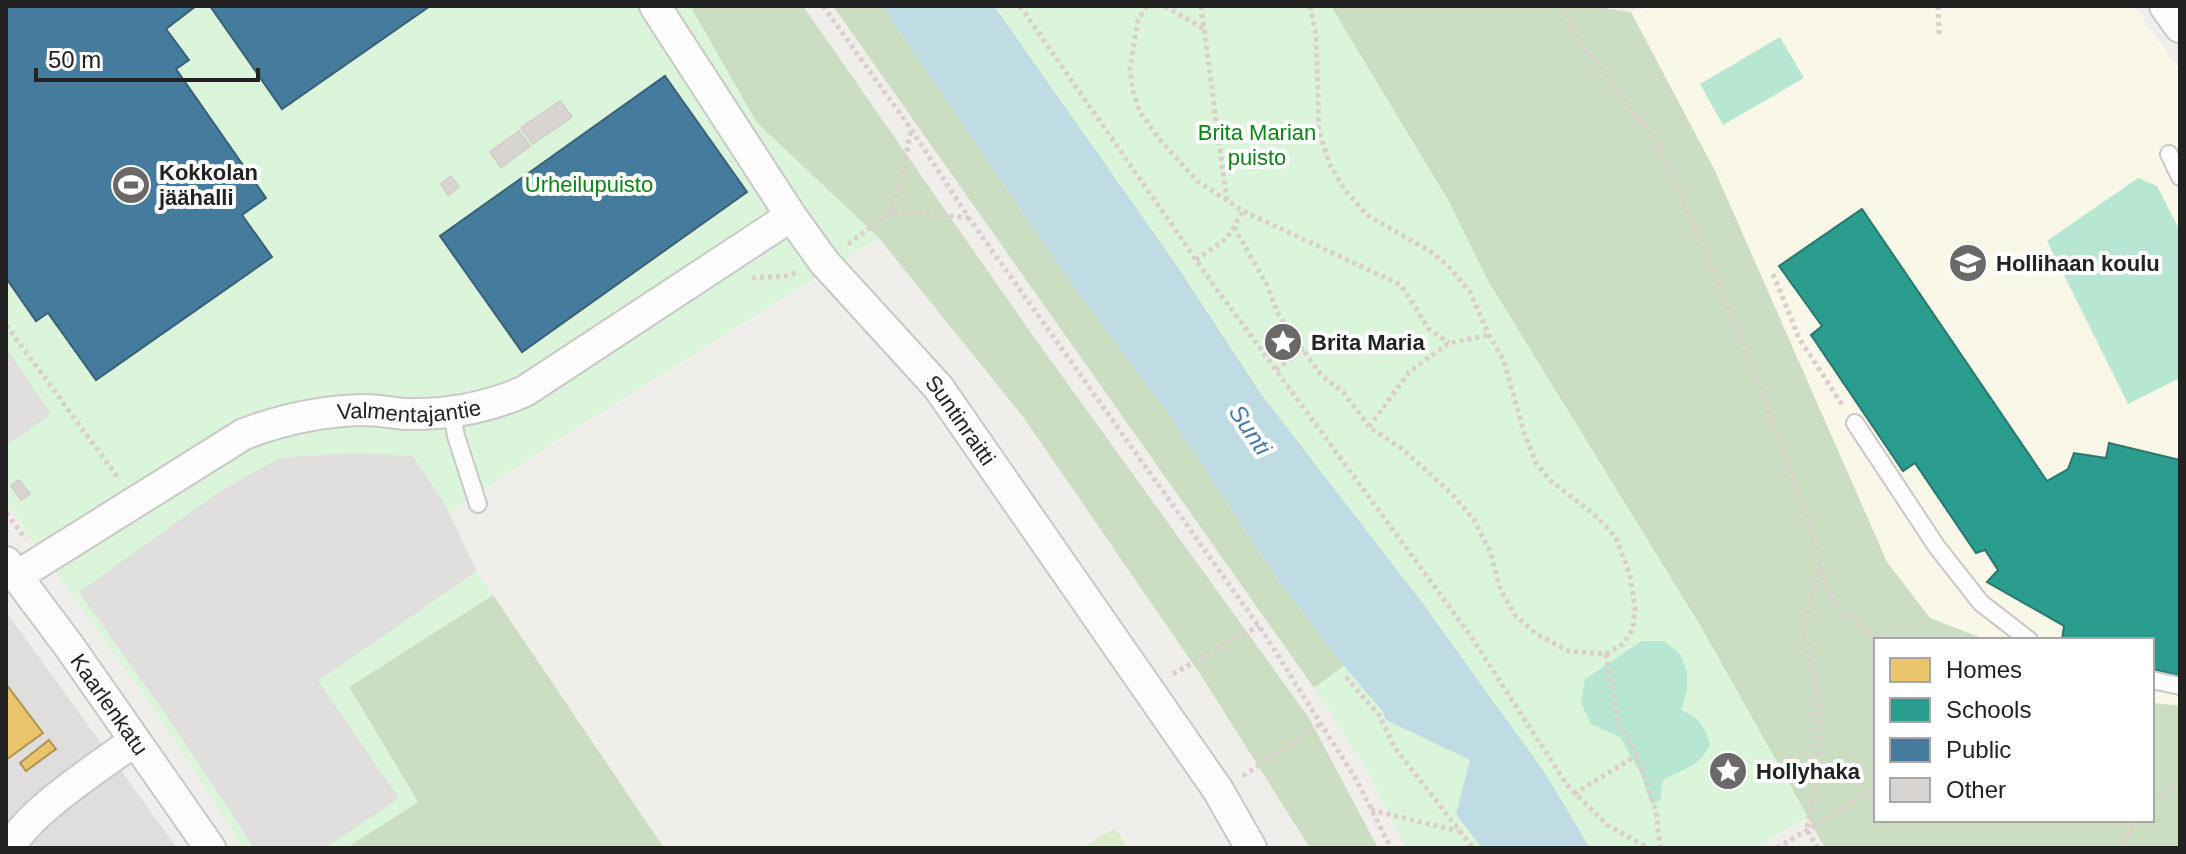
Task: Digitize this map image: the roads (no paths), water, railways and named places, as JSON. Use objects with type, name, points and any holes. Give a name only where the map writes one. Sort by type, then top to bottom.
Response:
[{"type":"street","name":"Suntinraitti","points":[[655,6],[824,262],[938,387],[1218,790],[1251,848]]},
{"type":"street","points":[[2165,6],[2180,27]]},
{"type":"street","name":"Valmentajantie","points":[[11,569],[244,434],[283,419],[367,410],[405,414],[452,413],[494,405],[551,376],[791,216]]},
{"type":"street","name":"Kaarlenkatu","points":[[11,569],[69,646],[210,848]]},
{"type":"street","points":[[10,848],[37,815],[134,741]]},
{"type":"lane","points":[[2169,154],[2180,177]]},
{"type":"lane","points":[[452,413],[456,436],[478,504]]},
{"type":"lane","points":[[1855,423],[1937,547],[1981,603],[2026,638]]},
{"type":"lane","points":[[2154,680],[2180,686]]},
{"type":"water","name":"Sunti","points":[[882,6],[994,6],[1177,266],[1261,394],[1421,601],[1545,773],[1590,848],[1482,848],[1456,814],[1470,760],[1386,720],[1383,712],[1282,585],[1168,413],[1070,281]]},
{"type":"place","name":"Kokkolan jäähalli","points":[[131,185]]},
{"type":"place","name":"Hollihaan koulu","points":[[1968,263]]},
{"type":"place","name":"Brita Maria","points":[[1283,342]]},
{"type":"place","name":"Hollyhaka","points":[[1728,771]]},
{"type":"park label","name":"Brita Marian puisto","points":[[1257,144]]},
{"type":"park label","name":"Urheilupuisto","points":[[589,184]]}]
